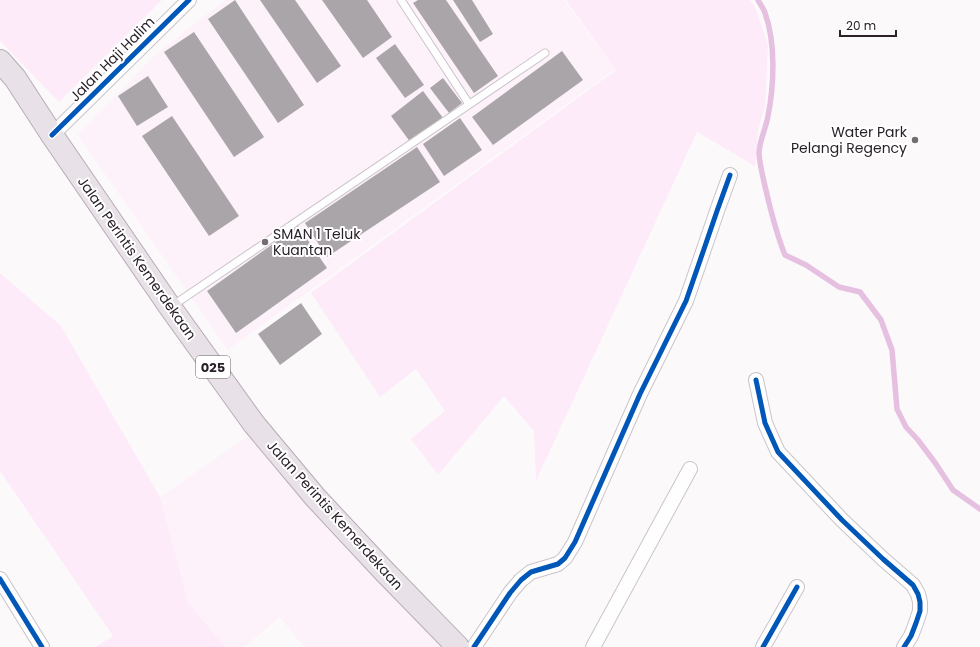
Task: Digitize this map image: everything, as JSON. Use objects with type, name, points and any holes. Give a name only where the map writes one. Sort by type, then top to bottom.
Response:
[{"type":"highway","name":"Jalan Perintis Kemerdekaan","points":[[0,60],[15,78],[52,135],[170,307],[254,424],[315,497],[458,647]]},
{"type":"street","name":"Jalan Haji Halim","points":[[52,135],[189,0]]},
{"type":"street","points":[[474,647],[510,593],[521,580],[531,572],[558,564],[565,558],[575,542],[640,394],[686,301],[730,175]]},
{"type":"street","points":[[756,380],[765,423],[778,452],[842,520],[913,585],[918,594],[920,611],[914,630],[904,647]]},
{"type":"street","points":[[593,647],[690,468]]},
{"type":"street","points":[[0,579],[42,647]]},
{"type":"street","points":[[763,647],[797,587]]},
{"type":"lane","points":[[401,0],[469,104]]},
{"type":"lane","points":[[170,307],[545,52]]},
{"type":"shaded area","points":[[0,0],[162,0],[59,102],[0,41]]},
{"type":"shaded area","name":"SMAN 1 Teluk Kuantan","points":[[225,0],[564,0],[615,69],[228,350],[78,135],[157,53]]},
{"type":"shaded area","points":[[566,0],[750,0],[756,9],[768,45],[765,107],[758,130],[755,166],[697,132],[536,481],[534,431],[504,396],[438,475],[411,439],[445,411],[416,369],[380,397],[311,293],[616,70]]},
{"type":"shaded area","points":[[0,273],[61,326],[160,497],[188,602],[225,647],[95,647],[113,636],[0,471]]},
{"type":"shaded area","points":[[250,435],[335,536],[442,647],[304,647],[280,617],[244,647],[225,647],[188,602],[160,497]]},
{"type":"building","points":[[235,0],[304,105],[278,123],[208,19]]},
{"type":"building","points":[[260,0],[295,0],[341,66],[317,83]]},
{"type":"building","points":[[322,0],[367,0],[392,37],[363,58]]},
{"type":"building","points":[[418,0],[446,0],[498,76],[474,93],[413,3]]},
{"type":"building","points":[[453,0],[472,0],[493,34],[480,42]]},
{"type":"building","points":[[194,32],[264,137],[234,157],[164,52]]},
{"type":"building","points":[[395,44],[424,85],[405,98],[376,58]]},
{"type":"building","points":[[562,51],[583,80],[493,145],[472,117]]},
{"type":"building","points":[[148,76],[168,107],[137,126],[118,96]]},
{"type":"building","points":[[443,78],[462,103],[449,113],[430,88]]},
{"type":"building","points":[[423,91],[443,118],[411,143],[391,116]]},
{"type":"building","points":[[172,116],[239,216],[209,236],[142,136]]},
{"type":"building","points":[[460,118],[482,150],[444,176],[423,144]]},
{"type":"building","points":[[417,147],[440,182],[327,257],[305,223]]},
{"type":"building","points":[[298,226],[327,268],[236,333],[207,291]]},
{"type":"building","points":[[301,303],[322,334],[280,365],[258,334]]},
{"type":"waterway","points":[[758,0],[769,25],[773,64],[770,104],[759,152],[764,182],[773,219],[785,255],[806,265],[839,287],[860,292],[881,320],[892,350],[897,409],[906,427],[936,464],[953,490],[980,509]]},
{"type":"cycle path","points":[[52,135],[189,0]]},
{"type":"cycle path","points":[[474,647],[510,593],[521,580],[531,572],[558,564],[565,558],[575,542],[640,394],[686,301],[730,175]]},
{"type":"cycle path","points":[[756,380],[765,423],[778,452],[842,520],[913,585],[918,594],[920,611],[911,636],[904,647]]},
{"type":"cycle path","points":[[0,579],[42,647]]},
{"type":"cycle path","points":[[763,647],[797,587]]},
{"type":"place","name":"Water Park Pelangi Regency","points":[[915,140]]},
{"type":"place","name":"SMAN 1 Teluk Kuantan","points":[[265,242]]}]
